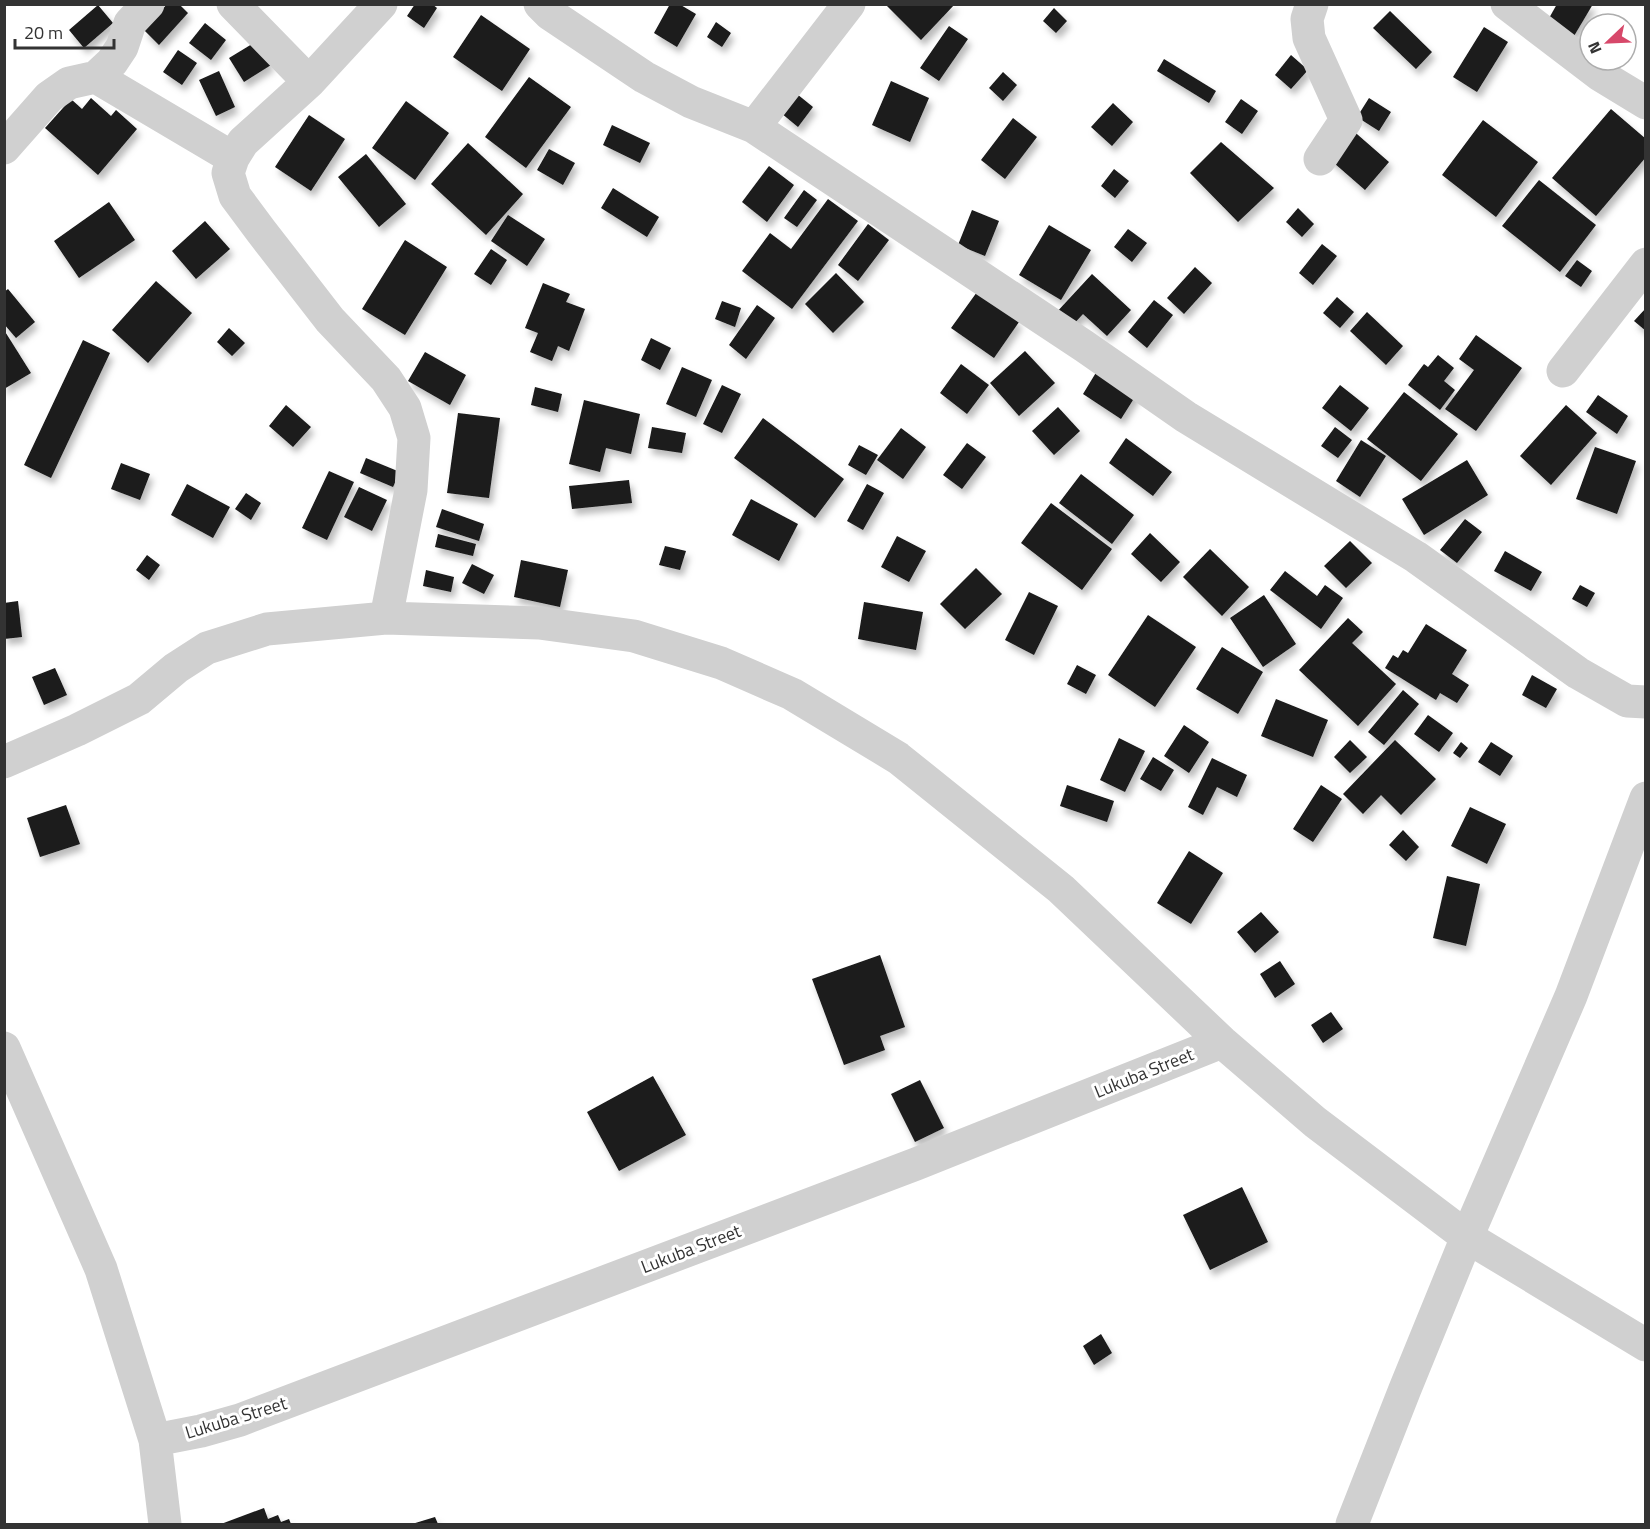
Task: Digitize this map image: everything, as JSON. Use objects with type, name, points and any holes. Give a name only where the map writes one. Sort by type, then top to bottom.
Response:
[{"type":"street","points":[[4,148],[50,97],[69,83],[96,77],[112,62],[122,47],[130,23],[148,4]]},
{"type":"street","points":[[232,4],[309,82]]},
{"type":"street","points":[[381,4],[309,82],[243,142],[233,158],[228,173],[235,196],[330,320],[386,379],[405,408],[414,438],[411,490],[386,618]]},
{"type":"street","points":[[540,4],[550,14],[644,77],[691,102],[754,128],[1084,346],[1185,417],[1416,557],[1578,673],[1627,701],[1646,702]]},
{"type":"street","points":[[754,128],[849,4]]},
{"type":"street","points":[[1312,4],[1307,19],[1309,38],[1346,120],[1320,159]]},
{"type":"street","points":[[1507,4],[1600,75],[1646,104]]},
{"type":"street","points":[[96,77],[233,158]]},
{"type":"street","points":[[1563,371],[1646,264]]},
{"type":"street","points":[[4,762],[77,730],[139,699],[176,668],[207,648],[267,629],[386,618],[539,623],[634,636],[721,663],[792,694],[898,758],[1061,889],[1222,1042],[1315,1122],[1467,1237],[1646,1345]]},
{"type":"street","points":[[1352,1524],[1467,1237],[1571,996],[1646,798]]},
{"type":"street","name":"Lukuba Street","points":[[155,1440],[240,1420],[916,1164],[1222,1042]]},
{"type":"street","points":[[4,1048],[101,1269],[155,1440],[165,1524]]},
{"type":"building","points":[[167,4],[179,4],[188,13],[159,45],[144,30]]},
{"type":"building","points":[[415,4],[432,4],[437,8],[424,28],[407,16]]},
{"type":"building","points":[[670,4],[679,4],[696,14],[677,47],[654,33]]},
{"type":"building","points":[[885,4],[955,4],[921,40]]},
{"type":"building","points":[[1557,4],[1593,4],[1588,12],[1578,12],[1578,29],[1574,36],[1548,20]]},
{"type":"building","points":[[98,5],[113,23],[84,48],[69,30]]},
{"type":"building","points":[[1054,8],[1067,21],[1056,33],[1043,21]]},
{"type":"building","points":[[1390,11],[1432,52],[1416,69],[1373,28]]},
{"type":"building","points":[[481,15],[530,49],[502,91],[453,57]]},
{"type":"building","points":[[716,22],[731,33],[722,47],[707,37]]},
{"type":"building","points":[[205,23],[226,40],[211,60],[189,43]]},
{"type":"building","points":[[949,26],[968,39],[939,81],[920,68]]},
{"type":"building","points":[[1484,27],[1508,42],[1477,92],[1453,77]]},
{"type":"building","points":[[257,41],[271,65],[244,82],[229,58]]},
{"type":"building","points":[[178,50],[197,63],[182,85],[163,72]]},
{"type":"building","points":[[1291,55],[1308,70],[1291,89],[1275,75]]},
{"type":"building","points":[[1164,59],[1216,91],[1209,103],[1157,71]]},
{"type":"building","points":[[219,71],[235,107],[216,116],[199,80]]},
{"type":"building","points":[[1003,72],[1017,85],[1003,101],[989,88]]},
{"type":"building","points":[[529,77],[571,107],[526,168],[485,137]]},
{"type":"building","points":[[891,81],[929,98],[910,142],[872,125]]},
{"type":"building","points":[[797,94],[813,107],[798,127],[781,113]]},
{"type":"building","points":[[91,98],[111,116],[116,110],[137,129],[98,175],[45,128],[71,99],[82,109]]},
{"type":"building","points":[[1369,98],[1391,112],[1379,131],[1357,117]]},
{"type":"building","points":[[1241,99],[1258,111],[1242,134],[1225,122]]},
{"type":"building","points":[[406,101],[449,133],[415,180],[372,148]]},
{"type":"building","points":[[1113,103],[1133,122],[1112,146],[1091,127]]},
{"type":"building","points":[[1611,109],[1646,139],[1646,157],[1596,216],[1552,178]]},
{"type":"building","points":[[309,115],[345,139],[311,191],[275,167]]},
{"type":"building","points":[[1013,118],[1037,137],[1005,179],[981,160]]},
{"type":"building","points":[[1483,120],[1538,162],[1496,217],[1442,175]]},
{"type":"building","points":[[612,125],[650,143],[640,163],[603,145]]},
{"type":"building","points":[[1350,128],[1389,162],[1365,190],[1326,156]]},
{"type":"building","points":[[1221,142],[1274,188],[1238,222],[1190,173]]},
{"type":"building","points":[[468,143],[523,194],[486,235],[431,184]]},
{"type":"building","points":[[549,149],[575,163],[563,185],[537,170]]},
{"type":"building","points":[[366,154],[406,204],[379,227],[338,177]]},
{"type":"building","points":[[769,166],[794,185],[767,222],[742,202]]},
{"type":"building","points":[[1114,169],[1129,181],[1115,198],[1101,186]]},
{"type":"building","points":[[1539,180],[1596,225],[1560,272],[1502,226]]},
{"type":"building","points":[[613,188],[659,217],[647,237],[601,208]]},
{"type":"building","points":[[804,190],[817,200],[797,227],[784,218]]},
{"type":"building","points":[[828,199],[858,221],[792,309],[742,271],[770,233],[791,249]]},
{"type":"building","points":[[109,202],[135,240],[79,278],[54,241]]},
{"type":"building","points":[[1298,208],[1314,224],[1302,237],[1286,222]]},
{"type":"building","points":[[972,210],[999,221],[985,256],[958,245]]},
{"type":"building","points":[[508,215],[545,239],[527,266],[491,241]]},
{"type":"building","points":[[205,221],[230,249],[196,279],[172,251]]},
{"type":"building","points":[[868,224],[889,240],[858,281],[838,265]]},
{"type":"building","points":[[1049,225],[1091,250],[1061,300],[1019,275]]},
{"type":"building","points":[[1128,229],[1147,243],[1132,262],[1114,247]]},
{"type":"building","points":[[405,240],[447,267],[405,335],[362,309]]},
{"type":"building","points":[[1322,244],[1337,256],[1313,285],[1299,273]]},
{"type":"building","points":[[491,249],[507,260],[491,285],[474,274]]},
{"type":"building","points":[[1577,260],[1592,271],[1581,287],[1565,276]]},
{"type":"building","points":[[1195,267],[1212,283],[1184,314],[1167,298]]},
{"type":"building","points":[[836,273],[864,302],[833,333],[805,304]]},
{"type":"building","points":[[1092,274],[1131,310],[1107,336],[1083,314],[1070,328],[1055,314]]},
{"type":"building","points":[[156,281],[192,313],[148,363],[112,330]]},
{"type":"building","points":[[543,283],[570,294],[566,302],[585,309],[569,351],[558,346],[552,361],[530,352],[538,333],[525,328]]},
{"type":"building","points":[[8,289],[35,322],[16,338],[4,324],[4,292]]},
{"type":"building","points":[[977,292],[1019,322],[994,358],[951,328]]},
{"type":"building","points":[[1337,297],[1354,312],[1340,328],[1323,313]]},
{"type":"building","points":[[1154,300],[1173,315],[1147,348],[1128,332]]},
{"type":"building","points":[[722,301],[741,308],[735,327],[715,319]]},
{"type":"building","points":[[757,305],[775,318],[746,359],[729,345]]},
{"type":"building","points":[[1646,308],[1646,331],[1634,321]]},
{"type":"building","points":[[1367,312],[1403,346],[1386,365],[1350,331]]},
{"type":"building","points":[[229,328],[245,343],[232,356],[217,342]]},
{"type":"building","points":[[4,330],[31,373],[4,389]]},
{"type":"building","points":[[1476,335],[1522,368],[1476,431],[1445,409],[1474,370],[1459,359]]},
{"type":"building","points":[[651,338],[671,348],[660,370],[641,360]]},
{"type":"building","points":[[83,340],[110,353],[51,478],[24,465]]},
{"type":"building","points":[[1025,351],[1055,383],[1019,416],[990,383]]},
{"type":"building","points":[[425,352],[466,375],[450,405],[408,381]]},
{"type":"building","points":[[1438,355],[1454,368],[1444,381],[1455,390],[1440,410],[1408,385],[1424,364],[1428,367]]},
{"type":"building","points":[[961,364],[989,385],[967,414],[940,393]]},
{"type":"building","points":[[1100,366],[1138,392],[1121,419],[1083,394]]},
{"type":"building","points":[[682,367],[712,380],[696,417],[666,404]]},
{"type":"building","points":[[722,385],[741,394],[722,433],[703,424]]},
{"type":"building","points":[[1340,385],[1369,408],[1351,431],[1322,408]]},
{"type":"building","points":[[535,387],[562,394],[558,412],[531,405]]},
{"type":"building","points":[[1404,392],[1458,434],[1421,481],[1367,439]]},
{"type":"building","points":[[1598,395],[1628,416],[1617,434],[1586,412]]},
{"type":"building","points":[[584,400],[640,414],[631,454],[606,448],[600,472],[569,464]]},
{"type":"building","points":[[286,405],[311,427],[293,447],[269,426]]},
{"type":"building","points":[[1566,405],[1597,433],[1551,485],[1520,456]]},
{"type":"building","points":[[1058,407],[1080,431],[1054,455],[1032,431]]},
{"type":"building","points":[[458,413],[500,418],[489,498],[447,493]]},
{"type":"building","points":[[763,418],[844,479],[815,518],[734,458]]},
{"type":"building","points":[[652,427],[686,433],[682,453],[648,448]]},
{"type":"building","points":[[1335,427],[1352,440],[1338,458],[1321,446]]},
{"type":"building","points":[[901,428],[926,447],[903,479],[877,460]]},
{"type":"building","points":[[1126,438],[1172,472],[1153,496],[1109,463]]},
{"type":"building","points":[[1361,440],[1386,456],[1360,497],[1336,481]]},
{"type":"building","points":[[967,443],[986,457],[962,489],[943,475]]},
{"type":"building","points":[[859,445],[878,455],[866,475],[848,465]]},
{"type":"building","points":[[1595,447],[1636,461],[1617,514],[1576,499]]},
{"type":"building","points":[[366,458],[400,472],[393,487],[360,473]]},
{"type":"building","points":[[1467,460],[1488,495],[1424,535],[1402,499]]},
{"type":"building","points":[[121,463],[150,474],[140,500],[111,489]]},
{"type":"building","points":[[329,471],[354,482],[327,540],[302,528]]},
{"type":"building","points":[[1081,474],[1134,515],[1112,544],[1059,503]]},
{"type":"building","points":[[629,480],[632,503],[572,509],[569,486]]},
{"type":"building","points":[[187,484],[230,507],[213,538],[171,515]]},
{"type":"building","points":[[867,484],[884,493],[863,530],[847,521]]},
{"type":"building","points":[[359,487],[387,500],[372,531],[344,517]]},
{"type":"building","points":[[246,493],[261,503],[251,520],[235,509]]},
{"type":"building","points":[[751,499],[798,524],[779,561],[732,535]]},
{"type":"building","points":[[1051,503],[1112,549],[1082,590],[1021,543]]},
{"type":"building","points":[[442,509],[484,524],[479,541],[436,527]]},
{"type":"building","points":[[1465,519],[1482,532],[1457,563],[1440,550]]},
{"type":"building","points":[[1150,533],[1180,562],[1161,582],[1131,554]]},
{"type":"building","points":[[438,534],[476,544],[473,556],[435,547]]},
{"type":"building","points":[[897,536],[926,551],[909,582],[881,567]]},
{"type":"building","points":[[1350,541],[1372,563],[1346,588],[1324,566]]},
{"type":"building","points":[[665,546],[686,551],[680,570],[659,565]]},
{"type":"building","points":[[1210,549],[1249,587],[1222,616],[1183,577]]},
{"type":"building","points":[[1505,551],[1542,572],[1531,591],[1494,571]]},
{"type":"building","points":[[147,555],[160,565],[149,580],[136,570]]},
{"type":"building","points":[[521,560],[568,570],[560,607],[514,597]]},
{"type":"building","points":[[472,564],[494,575],[484,594],[462,583]]},
{"type":"building","points":[[976,568],[1002,594],[965,629],[940,604]]},
{"type":"building","points":[[426,570],[454,577],[451,592],[423,586]]},
{"type":"building","points":[[1285,571],[1317,596],[1325,585],[1343,598],[1321,629],[1270,590]]},
{"type":"building","points":[[1580,585],[1595,593],[1587,607],[1572,599]]},
{"type":"building","points":[[1029,592],[1058,606],[1034,655],[1005,640]]},
{"type":"building","points":[[1264,595],[1296,644],[1263,667],[1230,618]]},
{"type":"building","points":[[18,601],[22,637],[4,639],[4,603]]},
{"type":"building","points":[[864,602],[923,612],[916,650],[858,639]]},
{"type":"building","points":[[1148,615],[1196,647],[1155,707],[1108,675]]},
{"type":"building","points":[[1348,618],[1363,632],[1352,643],[1396,684],[1358,726],[1299,670]]},
{"type":"building","points":[[1426,624],[1467,650],[1452,674],[1469,685],[1457,703],[1440,693],[1436,700],[1385,668],[1393,655],[1398,658],[1403,650],[1408,653]]},
{"type":"building","points":[[1222,647],[1263,672],[1238,714],[1196,689]]},
{"type":"building","points":[[1077,665],[1096,675],[1086,694],[1067,684]]},
{"type":"building","points":[[55,668],[67,695],[44,705],[32,677]]},
{"type":"building","points":[[1532,675],[1557,689],[1546,708],[1522,695]]},
{"type":"building","points":[[1403,690],[1419,704],[1384,745],[1368,732]]},
{"type":"building","points":[[1276,699],[1328,720],[1313,757],[1261,736]]},
{"type":"building","points":[[1428,715],[1453,733],[1439,752],[1414,734]]},
{"type":"building","points":[[1184,725],[1209,742],[1189,773],[1164,756]]},
{"type":"building","points":[[1119,738],[1145,751],[1125,792],[1100,780]]},
{"type":"building","points":[[1350,740],[1367,757],[1350,773],[1334,757]]},
{"type":"building","points":[[1395,740],[1436,779],[1401,815],[1381,795],[1363,814],[1343,794]]},
{"type":"building","points":[[1461,742],[1468,748],[1460,758],[1453,753]]},
{"type":"building","points":[[1491,742],[1513,756],[1500,776],[1478,762]]},
{"type":"building","points":[[1153,757],[1174,770],[1161,791],[1140,779]]},
{"type":"building","points":[[1212,758],[1247,775],[1237,797],[1217,787],[1203,815],[1188,807]]},
{"type":"building","points":[[1067,785],[1114,801],[1107,822],[1060,806]]},
{"type":"building","points":[[1321,785],[1342,799],[1313,842],[1293,829]]},
{"type":"building","points":[[66,805],[80,844],[40,857],[27,818]]},
{"type":"building","points":[[1470,807],[1506,824],[1487,864],[1451,846]]},
{"type":"building","points":[[1403,830],[1419,847],[1406,861],[1389,845]]},
{"type":"building","points":[[1189,851],[1223,873],[1191,924],[1157,903]]},
{"type":"building","points":[[1447,876],[1480,884],[1466,946],[1433,938]]},
{"type":"building","points":[[1261,912],[1279,932],[1255,953],[1237,932]]},
{"type":"building","points":[[880,955],[905,1027],[880,1036],[885,1050],[844,1065],[812,979]]},
{"type":"building","points":[[1280,961],[1295,984],[1275,998],[1260,974]]},
{"type":"building","points":[[1331,1012],[1343,1029],[1323,1043],[1311,1025]]},
{"type":"building","points":[[653,1076],[686,1135],[619,1171],[587,1112]]},
{"type":"building","points":[[920,1080],[944,1128],[915,1142],[891,1094]]},
{"type":"building","points":[[1242,1187],[1268,1242],[1210,1270],[1183,1215]]},
{"type":"building","points":[[1101,1334],[1112,1353],[1094,1365],[1083,1346]]},
{"type":"building","points":[[264,1508],[268,1519],[278,1515],[281,1522],[289,1519],[291,1524],[221,1524]]},
{"type":"building","points":[[435,1517],[438,1524],[412,1524]]}]
